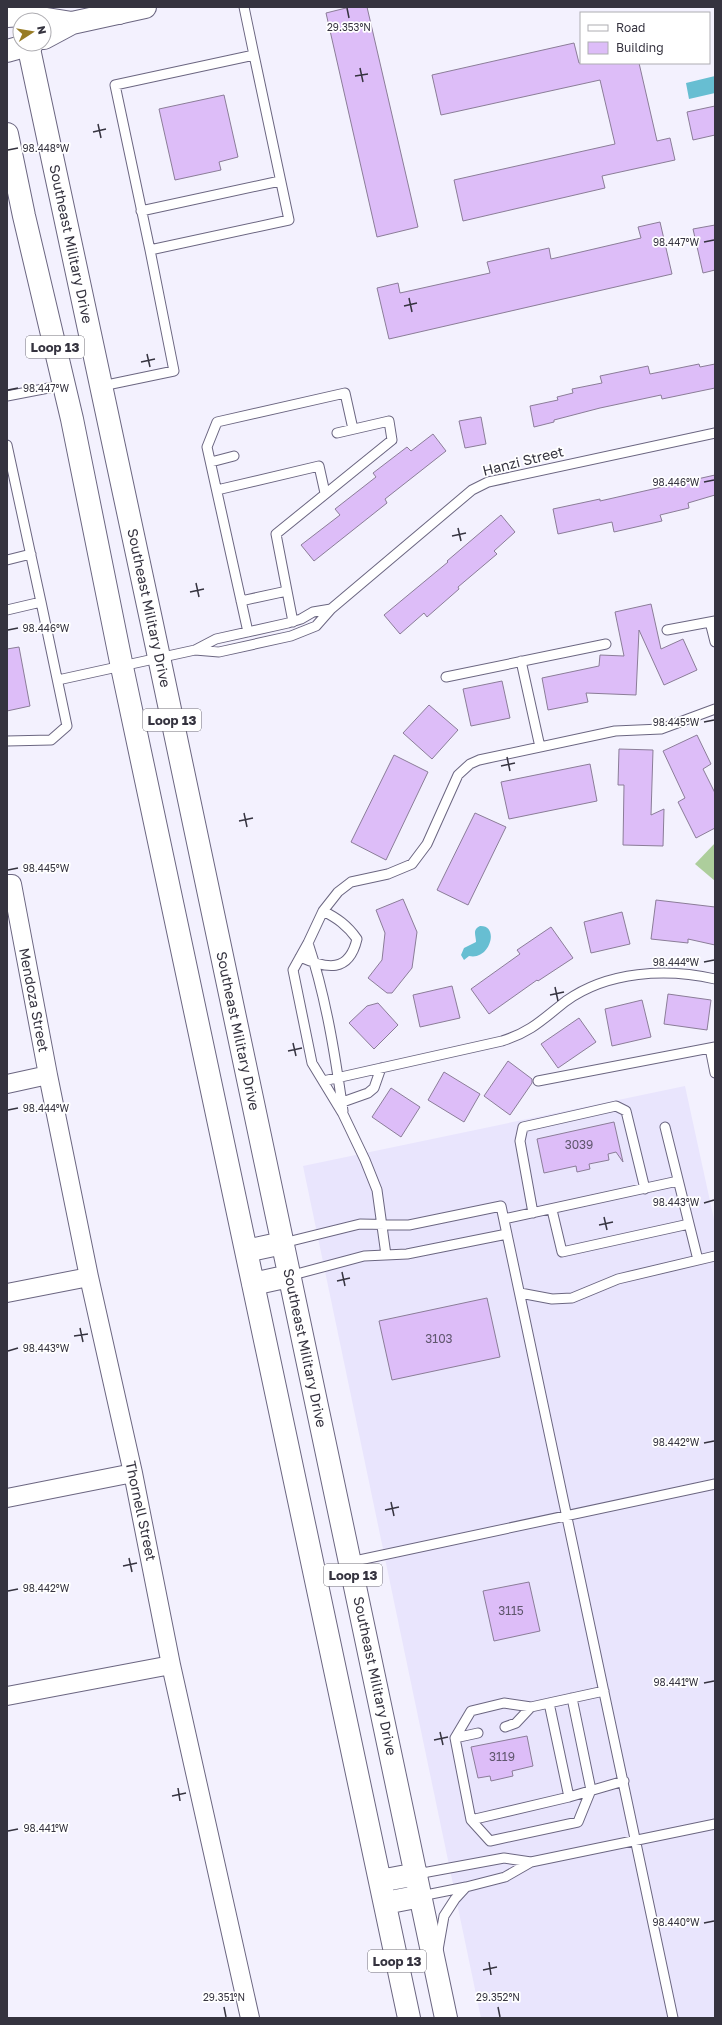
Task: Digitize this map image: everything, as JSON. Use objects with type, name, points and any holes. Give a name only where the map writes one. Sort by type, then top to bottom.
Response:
[{"type":"main road","points":[[52,33],[72,23],[110,10],[145,7]]},
{"type":"main road","points":[[52,20],[72,23]]},
{"type":"main road","name":"Southeast Military Drive","points":[[35,52],[102,386],[289,1276],[417,1874],[446,2018]]},
{"type":"main road","name":"Loop 13","points":[[8,140],[24,216],[64,385],[122,667],[409,2018]]},
{"type":"main road","points":[[246,1251],[283,1243]]},
{"type":"main road","points":[[253,1284],[289,1276]]},
{"type":"main road","points":[[380,1881],[417,1874]]},
{"type":"main road","points":[[385,1903],[421,1896]]},
{"type":"street","name":"Mendoza Street","points":[[9,884],[89,1277]]},
{"type":"street","points":[[7,1084],[48,1075]]},
{"type":"street","points":[[7,1293],[89,1277]]},
{"type":"street","name":"Thornell Street","points":[[89,1277],[133,1473],[171,1665],[250,2018]]},
{"type":"street","points":[[7,1498],[133,1473]]},
{"type":"street","points":[[7,1696],[171,1665]]},
{"type":"lane","points":[[150,250],[288,220],[244,7]]},
{"type":"lane","points":[[102,386],[174,371],[115,85],[254,55]]},
{"type":"lane","points":[[141,211],[280,181]]},
{"type":"lane","points":[[7,396],[64,385]]},
{"type":"lane","points":[[248,632],[207,447],[217,422],[345,393],[353,429]]},
{"type":"lane","points":[[293,622],[276,534],[392,440],[389,421],[337,433]]},
{"type":"lane","name":"Hanzi Street","points":[[195,650],[219,652],[291,636],[316,626],[331,609],[472,490],[488,482],[715,433]]},
{"type":"lane","points":[[7,445],[67,726],[51,740],[7,741]]},
{"type":"lane","points":[[211,462],[234,456]]},
{"type":"lane","points":[[217,490],[319,466],[325,493]]},
{"type":"lane","points":[[7,560],[30,554]]},
{"type":"lane","points":[[241,601],[287,591]]},
{"type":"lane","points":[[7,610],[41,602]]},
{"type":"lane","name":"Hanzi Street","points":[[58,680],[195,650],[216,639],[293,622],[313,612],[331,609]]},
{"type":"lane","points":[[667,630],[713,621],[715,642]]},
{"type":"lane","points":[[446,677],[606,644]]},
{"type":"lane","points":[[521,661],[540,747]]},
{"type":"lane","points":[[386,1255],[377,1190],[339,1103],[312,1063],[293,970],[323,911],[338,892],[351,882],[388,874],[412,864],[427,844],[458,775],[470,764],[614,731],[661,729],[715,709]]},
{"type":"lane","points":[[300,957],[315,964],[331,967],[346,962],[354,952],[357,939],[349,928],[336,918],[323,911]]},
{"type":"lane","points":[[308,943],[315,964],[338,1076],[339,1103]]},
{"type":"lane","points":[[323,1081],[338,1076],[502,1041],[521,1035],[567,1001],[589,988],[627,976],[645,973],[715,979]]},
{"type":"lane","points":[[538,1081],[712,1047],[715,1073]]},
{"type":"lane","points":[[339,1103],[368,1093],[374,1088],[381,1068]]},
{"type":"lane","points":[[533,1213],[520,1140],[523,1127],[616,1106],[626,1111],[645,1189]]},
{"type":"lane","points":[[665,1127],[698,1260]]},
{"type":"lane","points":[[504,1219],[552,1210],[678,1181]]},
{"type":"lane","points":[[283,1243],[360,1224],[409,1225],[501,1206],[674,2018]]},
{"type":"lane","points":[[552,1210],[562,1252],[689,1224]]},
{"type":"lane","points":[[289,1276],[364,1256],[407,1254],[507,1234]]},
{"type":"lane","points":[[520,1293],[552,1299],[572,1298],[618,1279],[715,1256]]},
{"type":"lane","points":[[350,1562],[715,1484]]},
{"type":"lane","points":[[572,1698],[591,1790],[578,1822],[490,1841],[471,1820],[455,1738],[471,1711],[504,1703],[531,1707],[549,1703],[604,1691]]},
{"type":"lane","points":[[549,1703],[569,1797]]},
{"type":"lane","points":[[505,1726],[516,1723],[531,1707]]},
{"type":"lane","points":[[455,1738],[478,1733]]},
{"type":"lane","points":[[471,1820],[569,1797],[624,1781]]},
{"type":"lane","points":[[421,1896],[466,1887],[504,1877],[531,1862],[715,1824]]},
{"type":"lane","points":[[417,1874],[504,1858],[531,1862]]},
{"type":"lane","points":[[435,1967],[444,1916],[455,1899],[466,1887]]},
{"type":"shaded area","points":[[685,1086],[715,1224],[715,2018],[481,2018],[303,1166]]},
{"type":"green space","points":[[715,843],[715,881],[695,864]]},
{"type":"water","points":[[715,76],[715,93],[689,99],[686,83]]},
{"type":"water","points":[[480,926],[486,927],[490,931],[490,942],[482,953],[476,956],[469,956],[464,960],[461,955],[464,948],[476,942],[475,931]]},
{"type":"building","points":[[350,7],[367,7],[418,227],[377,237],[326,13]]},
{"type":"building","points":[[574,43],[580,64],[639,64],[657,141],[670,138],[675,160],[602,176],[605,188],[463,221],[454,180],[615,144],[600,80],[441,115],[432,75]]},
{"type":"building","points":[[224,95],[238,157],[219,162],[221,170],[175,180],[159,109]]},
{"type":"building","points":[[715,106],[715,135],[693,140],[687,112]]},
{"type":"building","points":[[660,222],[672,274],[389,339],[377,288],[398,283],[400,293],[490,273],[487,262],[549,248],[551,259],[641,238],[638,227]]},
{"type":"building","points":[[715,225],[715,270],[703,273],[693,229]]},
{"type":"building","points":[[699,364],[700,367],[715,364],[715,388],[662,399],[661,395],[600,408],[534,427],[530,406],[558,400],[557,397],[573,393],[572,389],[602,383],[600,376],[648,366],[650,374]]},
{"type":"building","points":[[481,417],[486,444],[465,448],[459,421]]},
{"type":"building","points":[[433,434],[446,451],[385,499],[387,503],[314,561],[301,545],[340,515],[335,509],[376,477],[373,473],[407,447],[411,451]]},
{"type":"building","points":[[715,475],[715,495],[688,503],[689,508],[660,515],[662,521],[614,532],[612,522],[558,534],[553,509],[600,499],[600,501]]},
{"type":"building","points":[[501,515],[515,532],[494,551],[497,554],[458,587],[459,589],[427,617],[424,613],[400,634],[384,615],[448,562],[447,561]]},
{"type":"building","points":[[651,604],[661,649],[683,639],[697,670],[664,685],[639,630],[636,695],[586,693],[588,702],[548,710],[542,678],[599,666],[600,655],[624,656],[615,612]]},
{"type":"building","points":[[19,647],[30,706],[7,711],[7,649]]},
{"type":"building","points":[[502,681],[510,718],[471,726],[463,689]]},
{"type":"building","points":[[429,705],[458,730],[432,759],[403,733]]},
{"type":"building","points":[[697,735],[711,764],[703,769],[715,793],[715,828],[696,838],[678,802],[685,798],[663,751]]},
{"type":"building","points":[[619,749],[653,750],[651,815],[664,809],[663,846],[623,845],[624,785],[618,785]]},
{"type":"building","points":[[394,755],[428,772],[386,860],[351,842]]},
{"type":"building","points":[[590,764],[597,801],[509,819],[501,782]]},
{"type":"building","points":[[475,813],[506,827],[468,905],[437,890]]},
{"type":"building","points":[[403,899],[417,932],[412,968],[392,993],[387,993],[368,978],[382,960],[385,933],[376,910]]},
{"type":"building","points":[[656,900],[715,907],[715,945],[688,939],[688,943],[651,939]]},
{"type":"building","points":[[622,912],[630,944],[591,953],[584,922]]},
{"type":"building","points":[[551,927],[573,958],[538,981],[537,980],[489,1014],[471,989],[520,954],[517,950]]},
{"type":"building","points":[[452,986],[460,1018],[420,1027],[413,995]]},
{"type":"building","points":[[668,994],[711,1000],[707,1030],[664,1024]]},
{"type":"building","points":[[642,1000],[651,1037],[612,1046],[605,1009]]},
{"type":"building","points":[[378,1003],[398,1025],[374,1049],[349,1023],[367,1006]]},
{"type":"building","points":[[579,1018],[596,1042],[558,1068],[541,1044]]},
{"type":"building","points":[[508,1061],[532,1079],[532,1083],[510,1115],[484,1096]]},
{"type":"building","points":[[444,1072],[480,1094],[464,1122],[428,1100]]},
{"type":"building","points":[[391,1088],[420,1107],[401,1137],[372,1117]]},
{"type":"building","points":[[614,1122],[623,1162],[616,1152],[608,1154],[609,1160],[589,1164],[590,1169],[577,1172],[576,1166],[544,1173],[537,1139]]},
{"type":"building","points":[[487,1298],[500,1357],[392,1380],[379,1321]]},
{"type":"building","points":[[529,1582],[540,1631],[494,1641],[483,1591]]},
{"type":"building","points":[[527,1736],[533,1766],[512,1771],[513,1776],[491,1781],[490,1776],[478,1778],[471,1747]]}]
